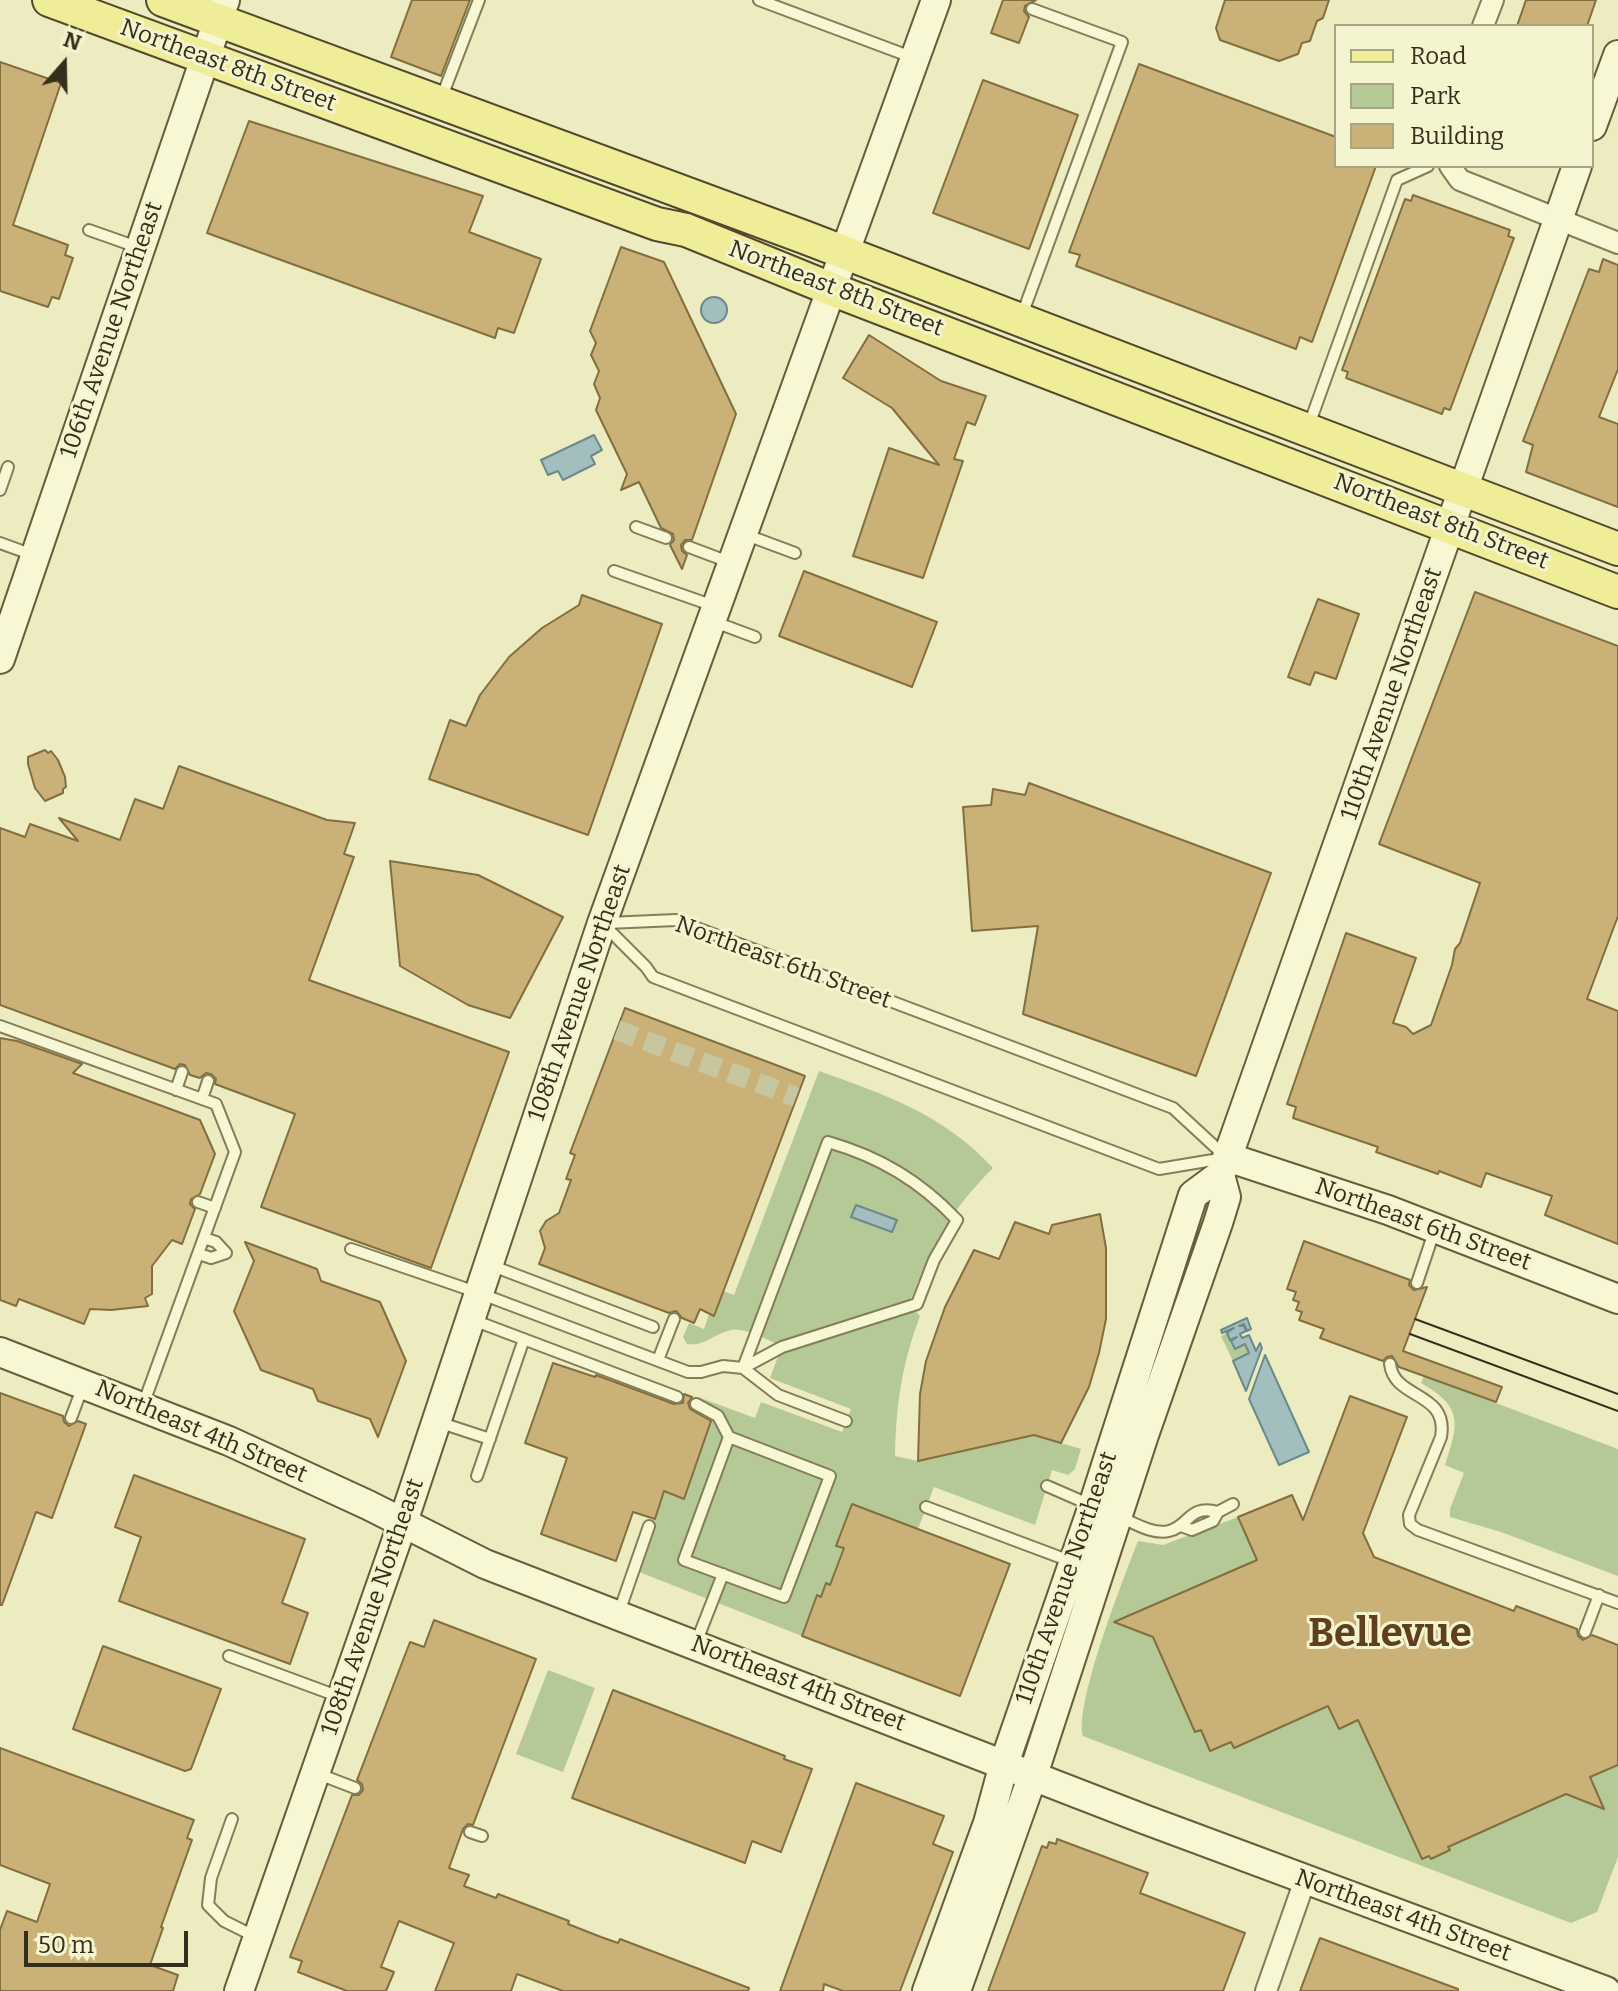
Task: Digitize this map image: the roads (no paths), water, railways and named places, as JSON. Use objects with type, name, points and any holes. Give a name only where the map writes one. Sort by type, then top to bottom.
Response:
[{"type":"main road","name":"Northeast 8th Street","points":[[49,0],[657,224],[686,230],[831,289],[1618,592]]},
{"type":"main road","name":"Northeast 8th Street","points":[[163,0],[221,10],[440,103],[843,253],[1618,549]]},
{"type":"street","name":"108th Avenue Northeast","points":[[239,1991],[403,1522],[602,923],[936,0]]},
{"type":"street","points":[[1484,24],[1493,0]]},
{"type":"street","name":"106th Avenue Northeast","points":[[0,659],[221,10]]},
{"type":"street","points":[[1594,121],[1618,55]]},
{"type":"street","points":[[1451,168],[1460,180],[1618,243]]},
{"type":"street","name":"110th Avenue Northeast","points":[[935,1990],[1033,1775],[1106,1511],[1144,1435],[1226,1197],[1224,1163],[1365,773],[1576,168]]},
{"type":"street","name":"110th Avenue Northeast","points":[[935,1990],[1004,1764],[1074,1562],[1111,1502],[1120,1468],[1111,1451],[1193,1195],[1224,1163]]},
{"type":"street","name":"Northeast 6th Street","points":[[1224,1163],[1271,1170],[1436,1227],[1618,1299]]},
{"type":"street","name":"Northeast 4th Street","points":[[0,1352],[143,1405],[286,1466],[485,1564],[1305,1880],[1606,1991]]},
{"type":"street","points":[[1266,1991],[1305,1880]]},
{"type":"lane","points":[[440,103],[479,0]]},
{"type":"lane","points":[[759,0],[915,58]]},
{"type":"lane","points":[[1020,321],[1122,42],[1032,9]]},
{"type":"lane","points":[[1307,431],[1397,180],[1424,168]]},
{"type":"lane","points":[[89,230],[140,248]]},
{"type":"lane","points":[[0,489],[8,467]]},
{"type":"lane","points":[[636,527],[666,538]]},
{"type":"lane","points":[[742,533],[795,553]]},
{"type":"lane","points":[[0,543],[35,555]]},
{"type":"lane","points":[[689,547],[731,562]]},
{"type":"lane","points":[[614,571],[713,613],[755,637]]},
{"type":"lane","name":"Northeast 6th Street","points":[[602,923],[676,920],[1173,1108],[1224,1163]]},
{"type":"lane","name":"Northeast 6th Street","points":[[602,923],[653,977],[1159,1169],[1224,1163]]},
{"type":"lane","points":[[0,1026],[216,1104],[235,1152],[143,1405]]},
{"type":"lane","points":[[176,1090],[182,1072]]},
{"type":"lane","points":[[202,1099],[208,1081]]},
{"type":"lane","points":[[828,1142],[889,1165],[926,1190],[957,1220],[934,1260],[917,1304],[782,1347],[743,1368],[828,1142]]},
{"type":"lane","points":[[198,1202],[215,1208]]},
{"type":"lane","points":[[1417,1283],[1436,1227]]},
{"type":"lane","points":[[199,1254],[211,1258],[226,1253],[216,1242],[204,1238]]},
{"type":"lane","points":[[351,1249],[475,1306],[658,1360],[688,1372],[723,1366],[743,1368],[778,1395],[846,1421]]},
{"type":"lane","points":[[488,1264],[653,1327]]},
{"type":"lane","points":[[475,1306],[524,1339],[677,1397]]},
{"type":"lane","points":[[658,1360],[674,1319]]},
{"type":"lane","points":[[477,1476],[524,1339]]},
{"type":"lane","points":[[1390,1364],[1396,1380],[1438,1410],[1443,1426],[1409,1515],[1410,1524],[1418,1530],[1618,1603]]},
{"type":"lane","points":[[71,1418],[84,1383]]},
{"type":"lane","points":[[696,1404],[718,1416],[729,1437],[830,1476],[784,1597],[684,1560],[729,1437]]},
{"type":"lane","points":[[436,1421],[490,1439]]},
{"type":"lane","points":[[1047,1486],[1156,1531],[1168,1532],[1181,1526],[1187,1517],[1207,1509],[1218,1512],[1233,1504]]},
{"type":"lane","points":[[926,1507],[1074,1562]]},
{"type":"lane","points":[[618,1615],[649,1526]]},
{"type":"lane","points":[[695,1645],[723,1574]]},
{"type":"lane","points":[[1585,1632],[1599,1595]]},
{"type":"lane","points":[[229,1656],[342,1697]]},
{"type":"lane","points":[[316,1773],[355,1788]]},
{"type":"lane","points":[[232,1819],[211,1878],[208,1905],[224,1921],[259,1939]]},
{"type":"lane","points":[[470,1832],[482,1836]]},
{"type":"water","points":[[714,297],[723,301],[727,310],[723,319],[714,323],[705,319],[701,310],[705,301]]},
{"type":"water","points":[[594,435],[602,450],[591,456],[595,464],[563,480],[558,471],[548,475],[541,460]]},
{"type":"water","points":[[856,1205],[897,1220],[892,1232],[851,1217]]},
{"type":"water","points":[[1247,1318],[1251,1329],[1247,1331],[1244,1324],[1239,1326],[1244,1326],[1246,1331],[1240,1334],[1242,1338],[1249,1335],[1256,1351],[1260,1343],[1262,1348],[1246,1391],[1233,1361],[1249,1353],[1245,1344],[1235,1349],[1231,1341],[1237,1337],[1230,1340],[1227,1333],[1234,1328],[1222,1333],[1221,1330]]},
{"type":"water","points":[[1265,1355],[1309,1452],[1279,1465],[1249,1399]]},
{"type":"tunnel","points":[[617,1030],[796,1097]]},
{"type":"tram line","points":[[1415,1319],[1618,1394]]},
{"type":"tram line","points":[[1410,1334],[1618,1411]]},
{"type":"district","name":"Bellevue","points":[[1390,1635]]}]
